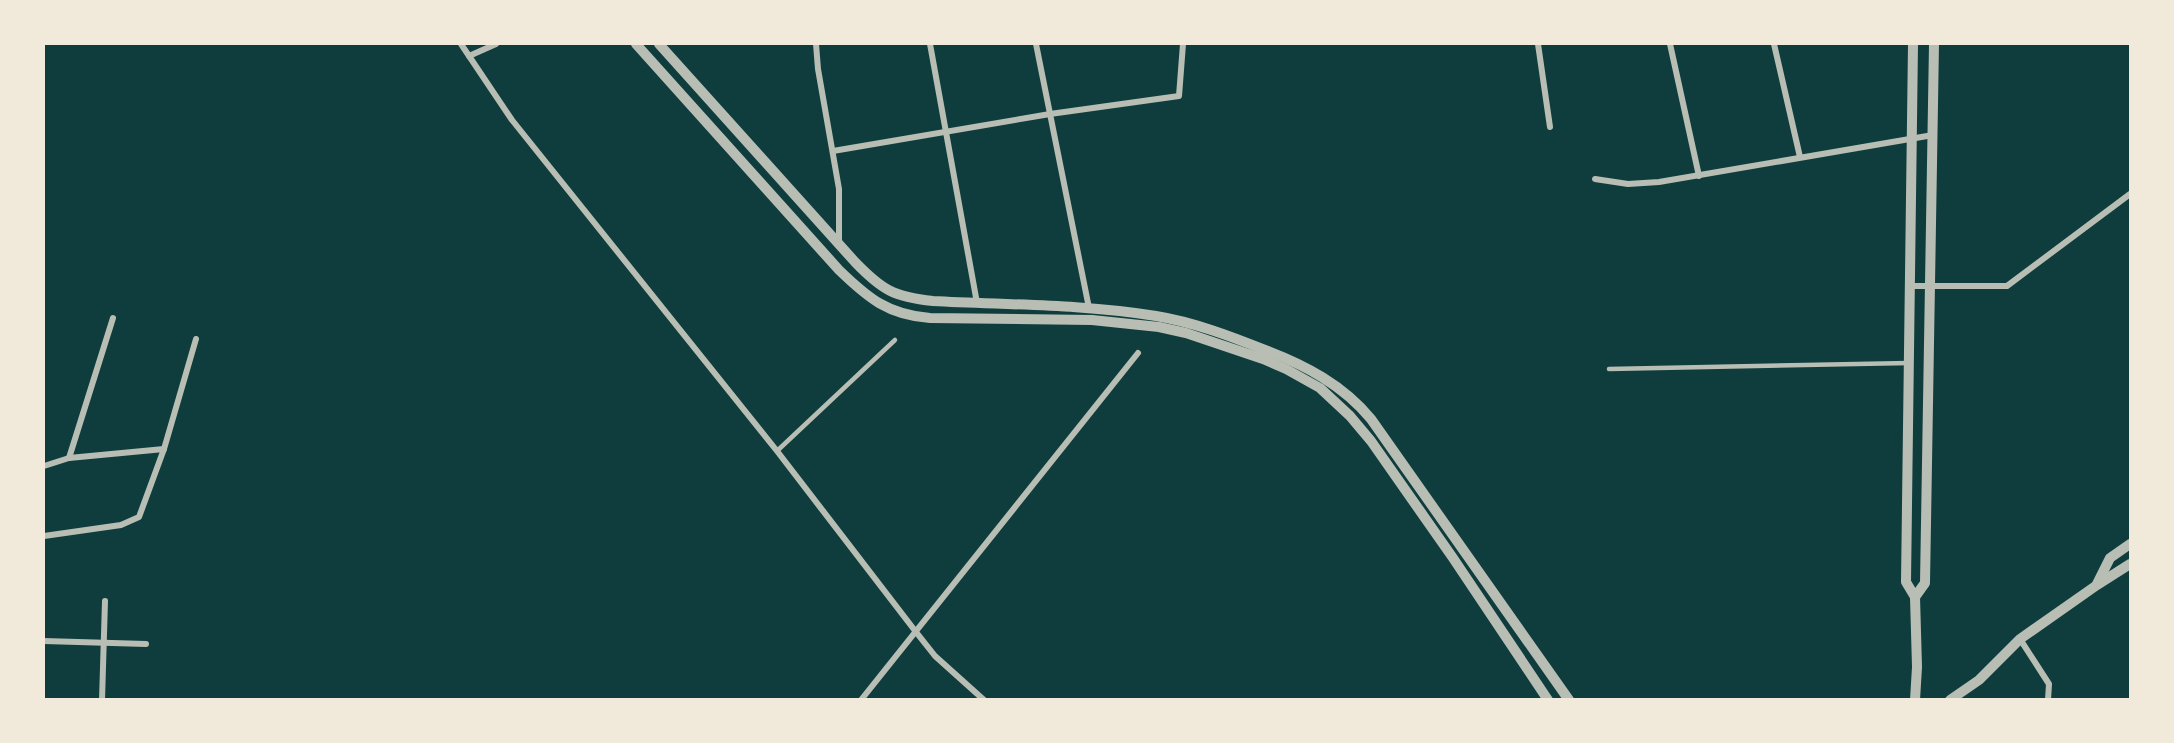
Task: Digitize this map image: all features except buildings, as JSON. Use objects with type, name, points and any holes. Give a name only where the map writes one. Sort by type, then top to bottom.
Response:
[{"type":"street","points":[[460,44],[512,120],[777,451],[916,632],[936,656],[984,699]]},
{"type":"street","points":[[469,56],[496,44]]},
{"type":"street","points":[[636,44],[839,270],[861,291],[888,309],[912,317],[1138,323],[1270,351],[1337,386],[1360,406],[1569,699]]},
{"type":"street","points":[[660,44],[839,245],[869,276],[889,292],[915,299],[1089,308],[1158,316],[1225,340],[1306,380],[1334,399],[1350,416],[1405,488],[1548,699]]},
{"type":"street","points":[[816,44],[818,69],[839,189],[839,245]]},
{"type":"street","points":[[930,44],[977,303]]},
{"type":"street","points":[[1036,44],[1089,308]]},
{"type":"street","points":[[833,151],[1050,114],[1179,96],[1182,44]]},
{"type":"street","points":[[1538,44],[1550,127]]},
{"type":"street","points":[[1670,44],[1699,176]]},
{"type":"street","points":[[1774,44],[1800,156]]},
{"type":"street","points":[[1912,44],[1906,582],[1915,597],[1917,667],[1915,699]]},
{"type":"street","points":[[1915,597],[1925,583],[1934,44]]},
{"type":"street","points":[[1595,179],[1628,184],[1659,182],[1933,135]]},
{"type":"street","points":[[1910,286],[2007,286],[2130,194]]},
{"type":"street","points":[[69,458],[113,318]]},
{"type":"street","points":[[44,536],[121,525],[139,517],[164,449],[196,339]]},
{"type":"street","points":[[861,699],[1138,353]]},
{"type":"street","points":[[44,466],[69,458],[164,449]]},
{"type":"street","points":[[2097,585],[2110,558],[2130,544]]},
{"type":"street","points":[[1950,699],[1978,680],[2020,639],[2130,564]]},
{"type":"street","points":[[102,699],[105,601]]},
{"type":"street","points":[[2020,639],[2049,684],[2048,699]]},
{"type":"street","points":[[44,641],[146,644]]},
{"type":"lane","points":[[777,451],[895,339]]},
{"type":"lane","points":[[1609,369],[1909,363]]}]
